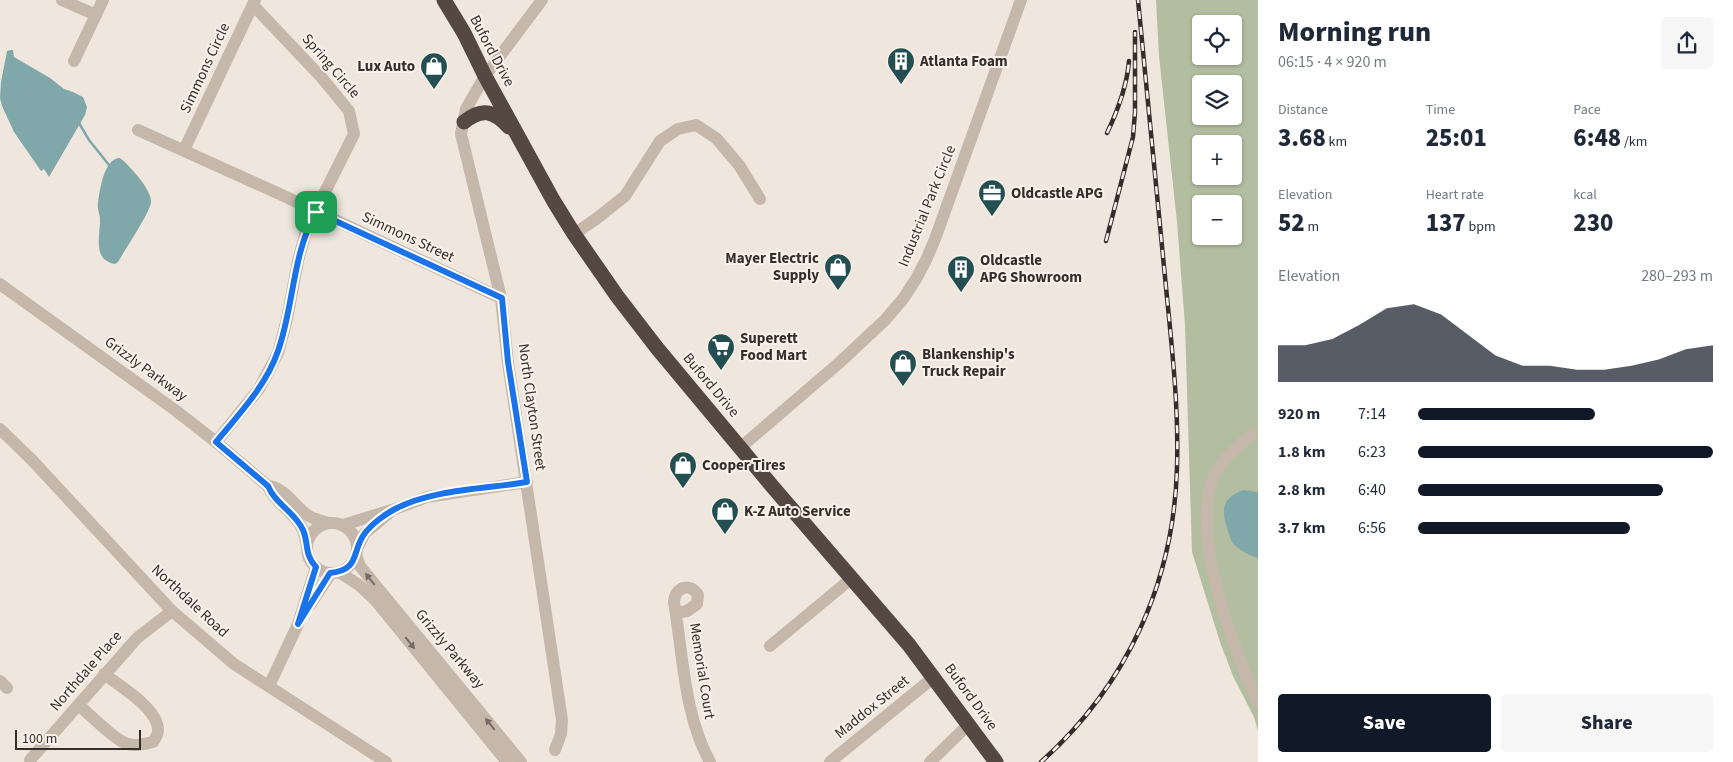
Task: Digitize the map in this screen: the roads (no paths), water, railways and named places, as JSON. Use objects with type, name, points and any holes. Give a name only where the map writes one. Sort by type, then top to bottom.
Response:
[{"type":"highway","name":"Buford Drive","points":[[444,0],[464,33],[485,76],[553,200],[574,234],[637,323],[934,677],[996,762]]},
{"type":"highway","points":[[464,122],[473,114],[488,113],[500,117],[518,136]]},
{"type":"street","points":[[62,0],[96,15]]},
{"type":"street","points":[[74,61],[103,0]]},
{"type":"street","name":"North Clayton Street","points":[[542,0],[485,76],[466,109],[461,134],[502,298],[508,362],[562,720],[561,734],[555,750]]},
{"type":"street","name":"Industrial Park Circle","points":[[741,447],[870,335],[898,305],[916,278],[935,239],[1021,0]]},
{"type":"street","name":"Simmons Circle","points":[[184,150],[254,3]]},
{"type":"street","name":"Spring Circle","points":[[216,442],[259,390],[278,353],[288,319],[298,261],[307,228],[354,134],[349,111],[322,78],[254,3]]},
{"type":"street","points":[[574,234],[625,196],[660,141],[678,129],[696,125],[716,138],[739,166],[760,199]]},
{"type":"street","name":"Simmons Street","points":[[138,130],[502,298]]},
{"type":"street","name":"Grizzly Parkway","points":[[0,284],[130,376],[216,442],[268,486],[272,496],[296,520],[303,530],[307,546]]},
{"type":"street","name":"Northdale Road","points":[[0,429],[32,460],[172,611],[234,664],[386,762]]},
{"type":"street","points":[[1251,434],[1220,466],[1212,481],[1208,505],[1208,532],[1214,580],[1220,601],[1244,673],[1258,701]]},
{"type":"street","points":[[394,509],[364,534],[352,563],[346,569],[335,573],[323,572],[310,561],[307,554],[309,538],[313,531],[328,523],[344,525],[427,496],[527,482]]},
{"type":"street","name":"Grizzly Parkway","points":[[268,486],[278,487],[305,513],[328,523]]},
{"type":"street","points":[[344,525],[354,534],[357,551]]},
{"type":"street","name":"Grizzly Parkway","points":[[357,551],[360,566],[521,762]]},
{"type":"street","points":[[269,686],[298,624],[316,567]]},
{"type":"street","points":[[298,624],[335,573]]},
{"type":"street","name":"Grizzly Parkway","points":[[335,573],[359,585],[376,601],[507,762]]},
{"type":"street","points":[[770,646],[852,578]]},
{"type":"street","name":"Northdale Place","points":[[30,761],[137,638],[172,611]]},
{"type":"street","name":"Memorial Court","points":[[676,613],[691,712],[699,739],[710,762]]},
{"type":"street","points":[[78,705],[126,744],[139,746],[153,742],[158,732],[154,716],[139,701],[104,674]]},
{"type":"street","name":"Maddox Street","points":[[830,762],[934,677]]},
{"type":"street","points":[[930,762],[969,724]]},
{"type":"water","points":[[13,50],[14,57],[50,78],[64,89],[83,97],[87,107],[85,115],[49,177],[44,169],[41,171],[14,132],[2,106],[0,98],[1,82],[7,51]]},
{"type":"water","points":[[120,158],[144,184],[151,201],[143,221],[115,264],[103,257],[100,252],[98,204],[107,169],[110,163]]},
{"type":"water","points":[[1243,490],[1258,492],[1258,558],[1247,554],[1235,545],[1231,540],[1224,517],[1227,501],[1230,497]]},
{"type":"waterway","points":[[79,123],[89,140],[109,165]]},
{"type":"railway","points":[[1041,762],[1071,732],[1098,700],[1121,665],[1140,629],[1155,591],[1167,551],[1174,510],[1177,467],[1174,372],[1138,0]]},
{"type":"railway","points":[[1106,241],[1133,137],[1135,112],[1135,32]]},
{"type":"railway","points":[[1107,133],[1121,98],[1129,61]]},
{"type":"place","name":"Atlanta Foam","points":[[901,85]]},
{"type":"place","name":"Lux Auto","points":[[434,90]]},
{"type":"place","name":"Oldcastle APG","points":[[992,217]]},
{"type":"place","name":"Mayer Electric Supply","points":[[838,291]]},
{"type":"place","name":"Oldcastle APG Showroom","points":[[961,293]]},
{"type":"place","name":"Superett Food Mart","points":[[721,371]]},
{"type":"place","name":"Blankenship's Truck Repair","points":[[903,387]]},
{"type":"place","name":"Cooper Tires","points":[[683,489]]},
{"type":"place","name":"K-Z Auto Service","points":[[725,535]]}]
